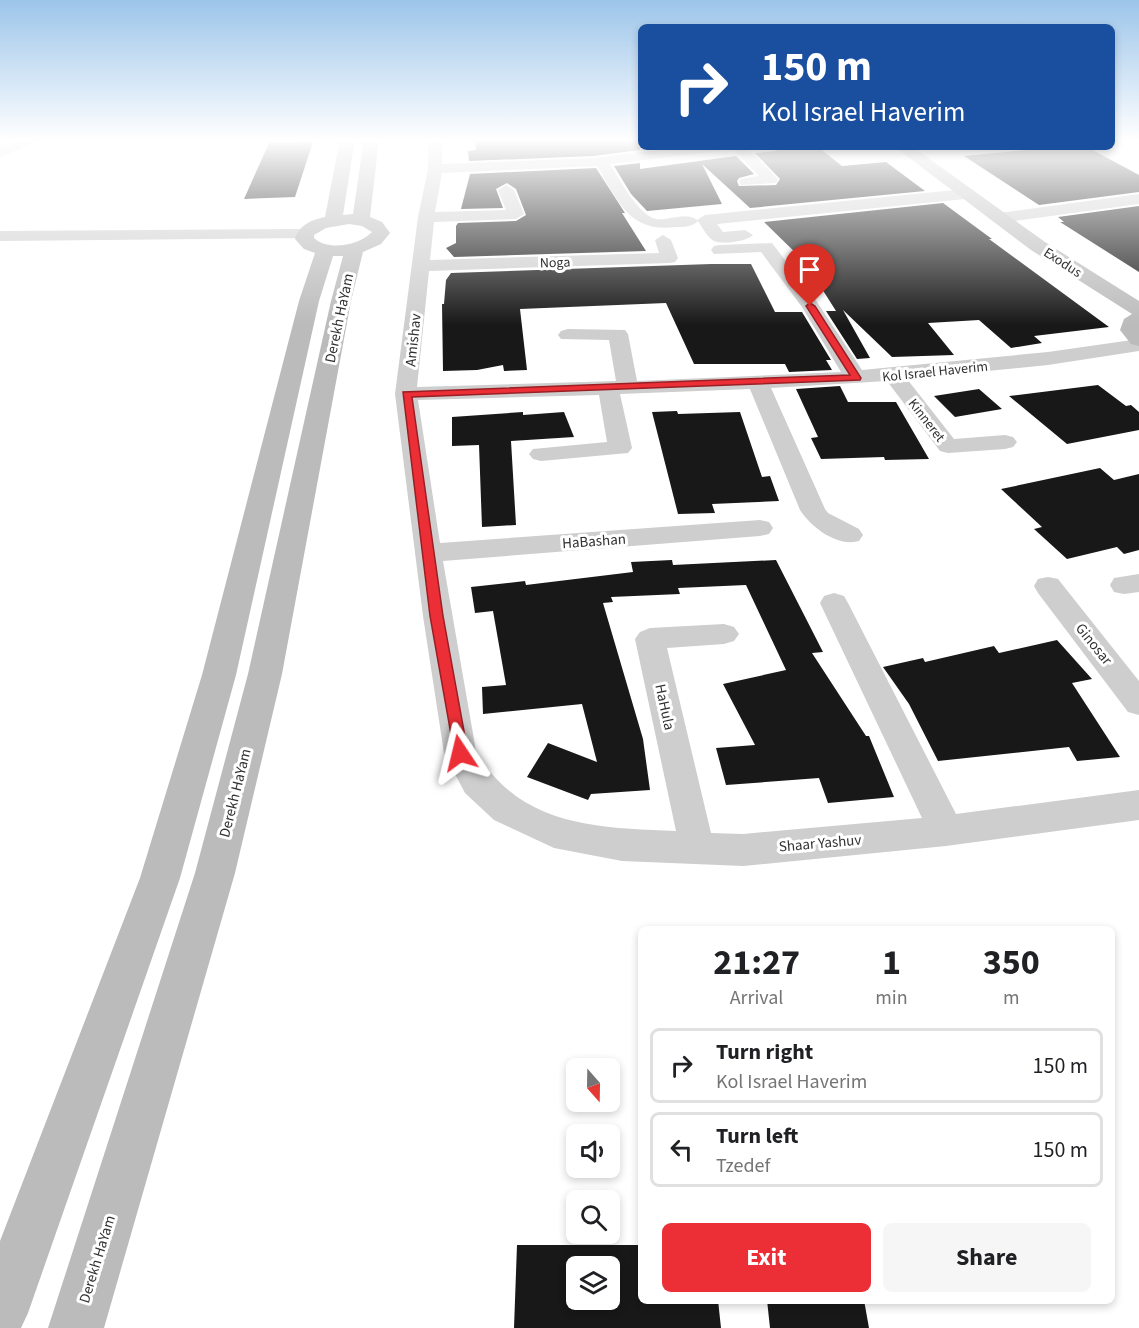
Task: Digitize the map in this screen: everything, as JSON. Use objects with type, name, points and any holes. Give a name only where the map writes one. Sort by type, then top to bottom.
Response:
[{"type":"street","name":"Derekh HaYam","points":[[76,1328],[215,873],[265,674],[341,301],[336,234],[340,201]]},
{"type":"street","name":"Derekh HaYam","points":[[0,1313],[160,878],[219,675],[309,302],[349,201]]},
{"type":"street","name":"Amishav","points":[[429,201],[406,394],[428,553],[460,753],[477,783],[506,810]]},
{"type":"street","points":[[426,217],[516,214],[511,201]]},
{"type":"street","points":[[628,201],[644,221],[653,224],[690,221]]},
{"type":"street","points":[[745,235],[719,237],[705,220],[895,201]]},
{"type":"street","name":"Exodus","points":[[975,201],[1038,246],[1139,310]]},
{"type":"street","points":[[999,218],[1124,201]]},
{"type":"street","points":[[0,236],[336,234]]},
{"type":"street","name":"Noga","points":[[420,266],[669,258],[663,240]]},
{"type":"street","points":[[714,250],[766,247],[810,306],[856,378]]},
{"type":"street","points":[[1139,319],[1132,324],[1131,330],[1139,339]]},
{"type":"street","points":[[541,454],[620,448],[618,334],[568,335]]},
{"type":"street","name":"Kol Israel Haverim","points":[[406,394],[894,376],[1049,359],[1139,345]]},
{"type":"street","name":"Kinneret","points":[[894,376],[948,446],[1005,442]]},
{"type":"street","points":[[758,382],[813,510],[819,519],[850,535]]},
{"type":"street","name":"HaBashan","points":[[428,553],[760,528]]},
{"type":"street","name":"Ginosar","points":[[1048,586],[1139,703]]},
{"type":"street","points":[[834,603],[946,831]]},
{"type":"street","name":"HaHula","points":[[697,848],[650,639],[724,634]]},
{"type":"street","name":"Shaar Yashuv","points":[[506,810],[554,833],[621,845],[743,850],[946,831],[1139,806]]},
{"type":"building","points":[[463,201],[500,201],[503,208],[461,209]]},
{"type":"building","points":[[521,201],[617,201],[625,213],[622,213],[646,251],[454,257],[446,248],[456,243],[458,223],[516,221],[526,215]]},
{"type":"building","points":[[638,201],[720,201],[722,204],[647,211]]},
{"type":"building","points":[[742,201],[822,201],[750,208]]},
{"type":"building","points":[[1033,201],[1070,201],[1039,205]]},
{"type":"building","points":[[943,203],[1109,327],[1034,336],[1042,343],[1011,348],[979,320],[928,323],[954,355],[892,357],[843,310],[870,358],[857,359],[826,311],[836,311],[805,262],[764,222]]},
{"type":"building","points":[[1139,206],[1139,272],[1060,222],[1064,222],[1058,217]]},
{"type":"building","points":[[751,264],[775,312],[802,312],[831,360],[826,360],[832,370],[789,372],[785,364],[694,364],[666,303],[520,309],[527,370],[504,371],[503,365],[477,370],[443,371],[442,304],[444,304],[446,280],[451,273]]},
{"type":"building","points":[[1098,385],[1126,406],[1131,405],[1139,412],[1139,430],[1067,444],[1009,396]]},
{"type":"building","points":[[840,386],[848,402],[896,402],[929,459],[885,460],[884,457],[821,459],[811,438],[818,437],[796,389]]},
{"type":"building","points":[[979,389],[1002,409],[955,417],[934,396]]},
{"type":"building","points":[[677,411],[678,414],[740,412],[762,477],[770,476],[779,501],[712,504],[715,513],[678,514],[652,412]]},
{"type":"building","points":[[523,412],[523,415],[564,412],[574,437],[511,441],[516,525],[482,527],[479,445],[452,446],[452,417]]},
{"type":"building","points":[[1100,468],[1114,480],[1139,474],[1139,550],[1124,554],[1117,547],[1067,559],[1034,529],[1042,527],[1001,489]]},
{"type":"building","points":[[672,560],[673,565],[776,560],[823,652],[812,653],[866,736],[869,736],[894,797],[828,803],[819,778],[726,785],[716,748],[755,745],[723,684],[786,670],[746,585],[678,588],[680,594],[611,597],[613,602],[603,603],[643,739],[650,790],[591,794],[588,800],[527,777],[548,743],[597,762],[582,704],[483,714],[482,687],[506,685],[493,611],[475,613],[471,587],[525,581],[526,585],[633,572],[631,562]]},
{"type":"building","points":[[1057,640],[1092,679],[1072,683],[1120,757],[1077,761],[1069,747],[938,761],[909,704],[883,667],[923,658],[925,662],[994,646],[999,653]]},
{"type":"building","points":[[517,1245],[638,1245],[638,1304],[718,1304],[721,1328],[514,1328]]},
{"type":"building","points":[[767,1304],[865,1304],[869,1328],[770,1328]]},
{"type":"route","points":[[460,753],[437,616],[406,394],[856,378],[810,306]]}]
